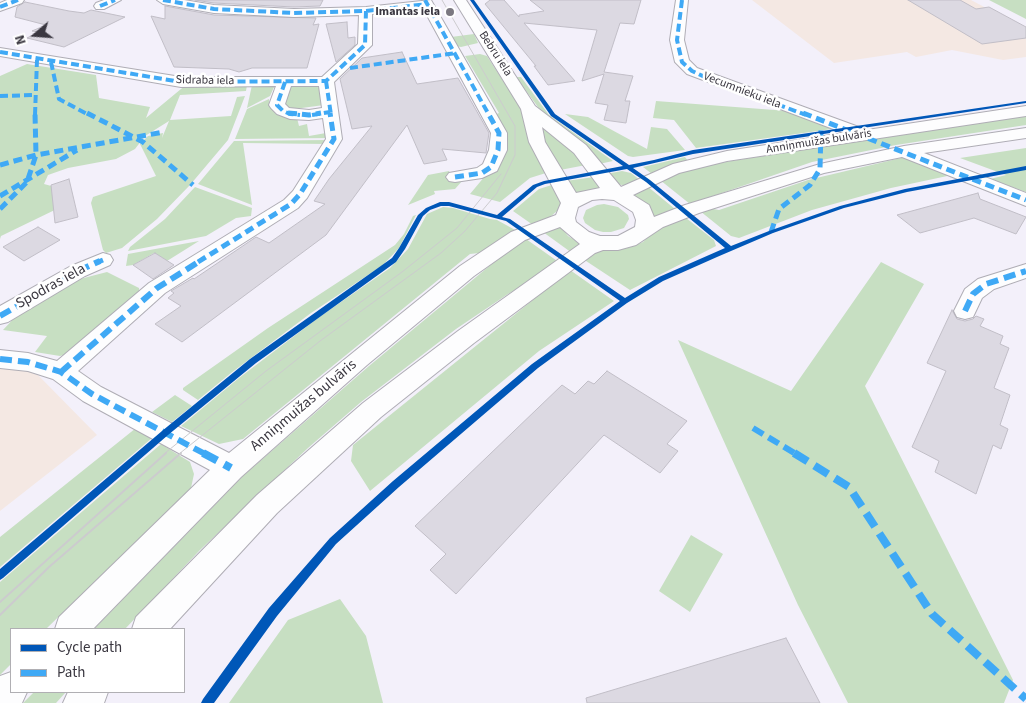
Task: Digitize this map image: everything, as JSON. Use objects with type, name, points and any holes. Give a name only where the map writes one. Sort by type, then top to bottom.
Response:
[{"type":"street","points":[[0,7],[18,0]]},
{"type":"street","points":[[100,6],[115,0]]},
{"type":"street","points":[[163,0],[214,9],[254,12],[326,13],[366,11],[426,2],[456,52],[498,130],[499,142],[494,164],[488,170],[455,177]]},
{"type":"street","name":"Bebru iela","points":[[460,0],[529,109],[537,142],[565,190],[568,211]]},
{"type":"street","name":"Vecumnieku iela","points":[[682,0],[677,40],[682,62],[692,71],[866,136]]},
{"type":"street","points":[[61,372],[157,288],[291,204],[300,194],[334,139],[326,81],[365,45],[366,11]]},
{"type":"street","points":[[456,52],[490,48]]},
{"type":"street","name":"Sidraba iela","points":[[0,52],[180,82],[326,81]]},
{"type":"street","points":[[285,82],[280,92],[278,105],[283,111],[290,114],[309,116],[330,112]]},
{"type":"street","name":"Bebru iela","points":[[529,109],[580,149],[609,187],[619,195]]},
{"type":"street","name":"Anniņmuižas bulvāris","points":[[71,628],[231,468],[359,359],[467,271],[518,236],[568,211],[587,196],[602,193],[619,195],[659,174],[690,164],[727,156],[1026,111]]},
{"type":"street","name":"Anniņmuižas bulvāris","points":[[568,211],[568,225],[589,241],[600,243],[629,240],[644,229],[710,203],[820,169],[904,151],[1026,133]]},
{"type":"street","points":[[904,151],[1026,200]]},
{"type":"street","points":[[619,195],[642,209],[646,220],[644,229]]},
{"type":"street","name":"Anniņmuižas bulvāris","points":[[149,628],[213,559],[268,504],[372,410],[452,348],[588,248],[600,243]]},
{"type":"street","name":"Spodras iela","points":[[0,316],[78,271],[103,260]]},
{"type":"street","points":[[965,311],[973,294],[986,284],[1026,271]]},
{"type":"street","points":[[0,359],[28,362],[61,372],[92,394],[231,468]]},
{"type":"street","points":[[0,700],[10,690]]},
{"type":"street","points":[[81,703],[90,693]]},
{"type":"shaded area","points":[[752,0],[971,0],[1026,29],[1026,57],[1003,60],[952,50],[916,57],[907,52],[834,63]]},
{"type":"shaded area","points":[[0,367],[21,369],[38,375],[97,435],[0,511]]},
{"type":"green space","points":[[989,0],[1026,0],[1026,19]]},
{"type":"green space","points":[[474,34],[478,43],[461,47],[456,46],[451,37]]},
{"type":"green space","points":[[480,54],[487,56],[518,104],[549,172],[530,178],[500,202],[470,194],[485,176],[492,173],[494,115],[499,113],[465,56]]},
{"type":"green space","points":[[27,64],[96,75],[99,98],[150,107],[146,118],[187,84],[247,85],[246,91],[180,95],[170,120],[231,116],[237,97],[245,96],[228,140],[190,185],[157,219],[122,248],[106,253],[103,250],[91,203],[93,197],[156,176],[140,144],[148,136],[163,133],[162,138],[169,121],[145,136],[135,149],[116,159],[68,168],[48,175],[44,184],[55,187],[63,206],[1,236],[0,239],[0,76]]},
{"type":"green space","points":[[516,77],[521,77],[549,115],[613,161],[599,164],[543,114]]},
{"type":"green space","points":[[252,85],[275,85],[270,96],[247,108]]},
{"type":"green space","points":[[312,85],[320,88],[324,105],[287,110],[282,106],[288,87]]},
{"type":"green space","points":[[269,99],[270,106],[276,114],[286,118],[297,118],[299,126],[307,124],[309,136],[326,133],[329,138],[235,139],[247,109]]},
{"type":"green space","points":[[656,101],[788,111],[832,129],[696,148],[674,120],[653,118]]},
{"type":"green space","points":[[565,114],[588,117],[647,149],[651,127],[667,129],[685,150],[633,157],[628,156]]},
{"type":"green space","points":[[1026,116],[1026,125],[896,145],[812,162],[690,204],[660,180],[680,171],[731,161]]},
{"type":"green space","points":[[539,121],[567,143],[586,165],[560,170],[545,146]]},
{"type":"green space","points":[[328,140],[326,144],[243,143],[252,205],[198,184],[234,141]]},
{"type":"green space","points":[[1026,148],[1026,192],[990,179],[1006,175],[960,158]]},
{"type":"green space","points":[[685,157],[688,161],[652,174],[643,167]]},
{"type":"green space","points":[[905,157],[952,175],[891,188],[812,210],[739,238],[731,236],[700,211],[708,208],[719,210],[808,180]]},
{"type":"green space","points":[[449,171],[452,179],[463,180],[455,189],[434,191],[435,194],[408,205],[428,175]]},
{"type":"green space","points":[[622,171],[631,173],[640,180],[628,185],[622,185],[617,184],[606,174]]},
{"type":"green space","points":[[594,177],[602,188],[576,194],[566,181]]},
{"type":"green space","points":[[555,184],[562,201],[557,211],[549,218],[533,225],[513,211],[539,189]]},
{"type":"green space","points":[[647,186],[675,209],[654,217],[646,204],[632,195]]},
{"type":"green space","points":[[195,187],[252,208],[251,216],[236,218],[206,236],[128,251],[130,247],[165,219]]},
{"type":"green space","points":[[604,204],[618,207],[628,215],[629,219],[624,228],[603,232],[595,230],[585,223],[583,218],[586,210]]},
{"type":"green space","points":[[443,207],[497,220],[517,231],[488,252],[470,254],[243,439],[219,444],[181,426],[239,378],[318,318],[390,268],[408,249],[427,214]]},
{"type":"green space","points":[[416,215],[399,248],[383,265],[311,313],[198,400],[183,390],[183,388],[268,328],[395,245],[404,234],[413,216]]},
{"type":"green space","points":[[686,218],[714,240],[716,246],[630,290],[583,259],[593,253],[605,250],[628,248],[643,242],[654,230]]},
{"type":"green space","points":[[561,227],[568,236],[581,244],[572,253],[543,232]]},
{"type":"green space","points":[[526,239],[560,263],[508,294],[456,329],[361,402],[308,448],[200,550],[126,628],[95,628],[243,476],[369,366],[511,248]]},
{"type":"green space","points":[[199,241],[167,261],[154,253],[133,265],[126,266],[128,254]]},
{"type":"green space","points":[[881,262],[924,284],[865,386],[1013,680],[1004,703],[848,703],[798,605],[678,340],[791,391]]},
{"type":"green space","points":[[570,270],[614,301],[539,351],[370,491],[351,461],[353,445]]},
{"type":"green space","points":[[107,272],[139,288],[140,297],[74,352],[60,356],[35,352],[47,336],[3,330],[17,315],[76,280]]},
{"type":"green space","points":[[175,395],[192,406],[172,422],[152,412]]},
{"type":"green space","points":[[136,428],[152,438],[0,567],[0,537]]},
{"type":"green space","points":[[161,444],[190,462],[194,474],[191,488],[47,628],[10,628],[10,665],[0,675],[0,582]]},
{"type":"green space","points":[[691,535],[723,554],[690,612],[659,591]]},
{"type":"green space","points":[[340,599],[366,636],[383,703],[229,703],[288,620]]},
{"type":"green space","points":[[33,693],[65,693],[56,703],[23,703]]},
{"type":"building","points":[[195,0],[323,0],[320,6],[294,7],[214,3]]},
{"type":"building","points":[[490,0],[504,0],[519,17],[519,15],[544,11],[530,0],[641,0],[634,24],[620,23],[604,72],[633,76],[625,101],[630,101],[626,123],[604,120],[608,105],[595,103],[604,74],[582,81],[597,30],[524,23],[575,81],[548,85],[534,66],[536,66],[485,4]]},
{"type":"building","points":[[908,0],[960,0],[976,9],[989,7],[1026,27],[1026,38],[982,44]]},
{"type":"building","points":[[25,2],[69,11],[84,13],[91,10],[125,17],[64,47],[27,38],[39,32],[32,31],[46,25],[15,17],[17,7]]},
{"type":"building","points":[[165,6],[214,15],[316,18],[313,25],[319,24],[307,68],[252,68],[239,72],[229,69],[174,67],[151,16],[165,19]]},
{"type":"building","points":[[347,22],[348,38],[355,37],[355,45],[336,62],[326,24]]},
{"type":"building","points":[[402,52],[417,84],[458,78],[489,133],[486,153],[442,149],[447,160],[424,164],[407,125],[326,235],[182,342],[155,324],[181,306],[168,298],[174,293],[171,291],[194,279],[256,237],[269,243],[325,204],[314,201],[329,179],[372,126],[352,129],[340,79],[362,58]]},
{"type":"building","points":[[69,179],[78,217],[55,223],[51,185]]},
{"type":"building","points":[[978,193],[980,199],[1026,217],[1016,234],[974,218],[920,233],[897,215]]},
{"type":"building","points":[[38,227],[60,240],[24,261],[3,247]]},
{"type":"building","points":[[155,253],[174,265],[153,279],[133,265]]},
{"type":"building","points":[[952,310],[957,319],[965,321],[976,316],[984,319],[980,326],[1003,336],[1000,344],[1009,348],[994,388],[1010,395],[1000,425],[1008,429],[1001,449],[993,445],[976,494],[935,472],[939,461],[912,447],[946,371],[927,363]]},
{"type":"building","points":[[607,371],[687,421],[667,444],[678,451],[660,473],[604,435],[456,594],[430,570],[446,554],[415,526],[562,385],[575,394],[588,381],[594,384]]},
{"type":"building","points":[[786,638],[820,703],[587,703],[586,698]]},
{"type":"tram line","points":[[179,454],[320,341],[441,253],[465,231],[497,193],[515,155],[515,126],[442,0]]},
{"type":"tram line","points":[[164,454],[266,371],[402,272],[457,228],[501,174]]},
{"type":"tram line","points":[[0,602],[166,453]]},
{"type":"tram line","points":[[0,615],[49,567],[181,453]]},
{"type":"marked path","points":[[0,7],[18,0]]},
{"type":"marked path","points":[[100,6],[115,0]]},
{"type":"marked path","points":[[163,0],[214,9],[294,13],[366,11],[428,4]]},
{"type":"marked path","points":[[425,0],[499,133],[498,150],[491,167],[482,173],[455,177]]},
{"type":"marked path","points":[[682,0],[677,40],[682,62],[692,71],[865,136],[1026,200]]},
{"type":"marked path","points":[[0,52],[181,82],[326,81],[365,45],[366,11]]},
{"type":"marked path","points":[[350,68],[456,53]]},
{"type":"marked path","points":[[0,209],[27,182],[36,155],[34,95],[37,60]]},
{"type":"marked path","points":[[51,62],[59,99],[143,142],[193,185]]},
{"type":"marked path","points":[[61,372],[157,288],[291,204],[300,194],[334,139],[326,81]]},
{"type":"marked path","points":[[285,82],[277,105],[283,111],[290,114],[309,115],[330,112]]},
{"type":"marked path","points":[[0,96],[34,95]]},
{"type":"marked path","points":[[771,232],[779,209],[810,185],[820,169],[821,129]]},
{"type":"marked path","points":[[0,165],[36,155],[164,132]]},
{"type":"marked path","points":[[0,196],[77,150]]},
{"type":"marked path","points":[[0,316],[78,271],[103,260]]},
{"type":"marked path","points":[[965,311],[973,294],[986,284],[1026,271]]},
{"type":"marked path","points":[[0,359],[28,362],[61,372],[92,394],[231,468]]},
{"type":"marked path","points":[[753,428],[849,487],[932,614],[1026,699]]},
{"type":"cycle path","points":[[472,0],[553,115],[648,181],[730,249]]},
{"type":"cycle path","points":[[498,217],[535,186],[544,183],[654,162],[693,152],[1026,102]]},
{"type":"cycle path","points":[[207,703],[273,612],[333,541],[396,484],[535,366],[625,301],[661,279],[715,255],[771,232],[842,207],[907,190],[1026,168]]},
{"type":"cycle path","points":[[0,575],[165,433],[253,361],[394,260],[421,215],[428,209],[440,204],[449,204],[508,220],[625,301]]},
{"type":"place","name":"Imantas iela","points":[[450,12]]}]
